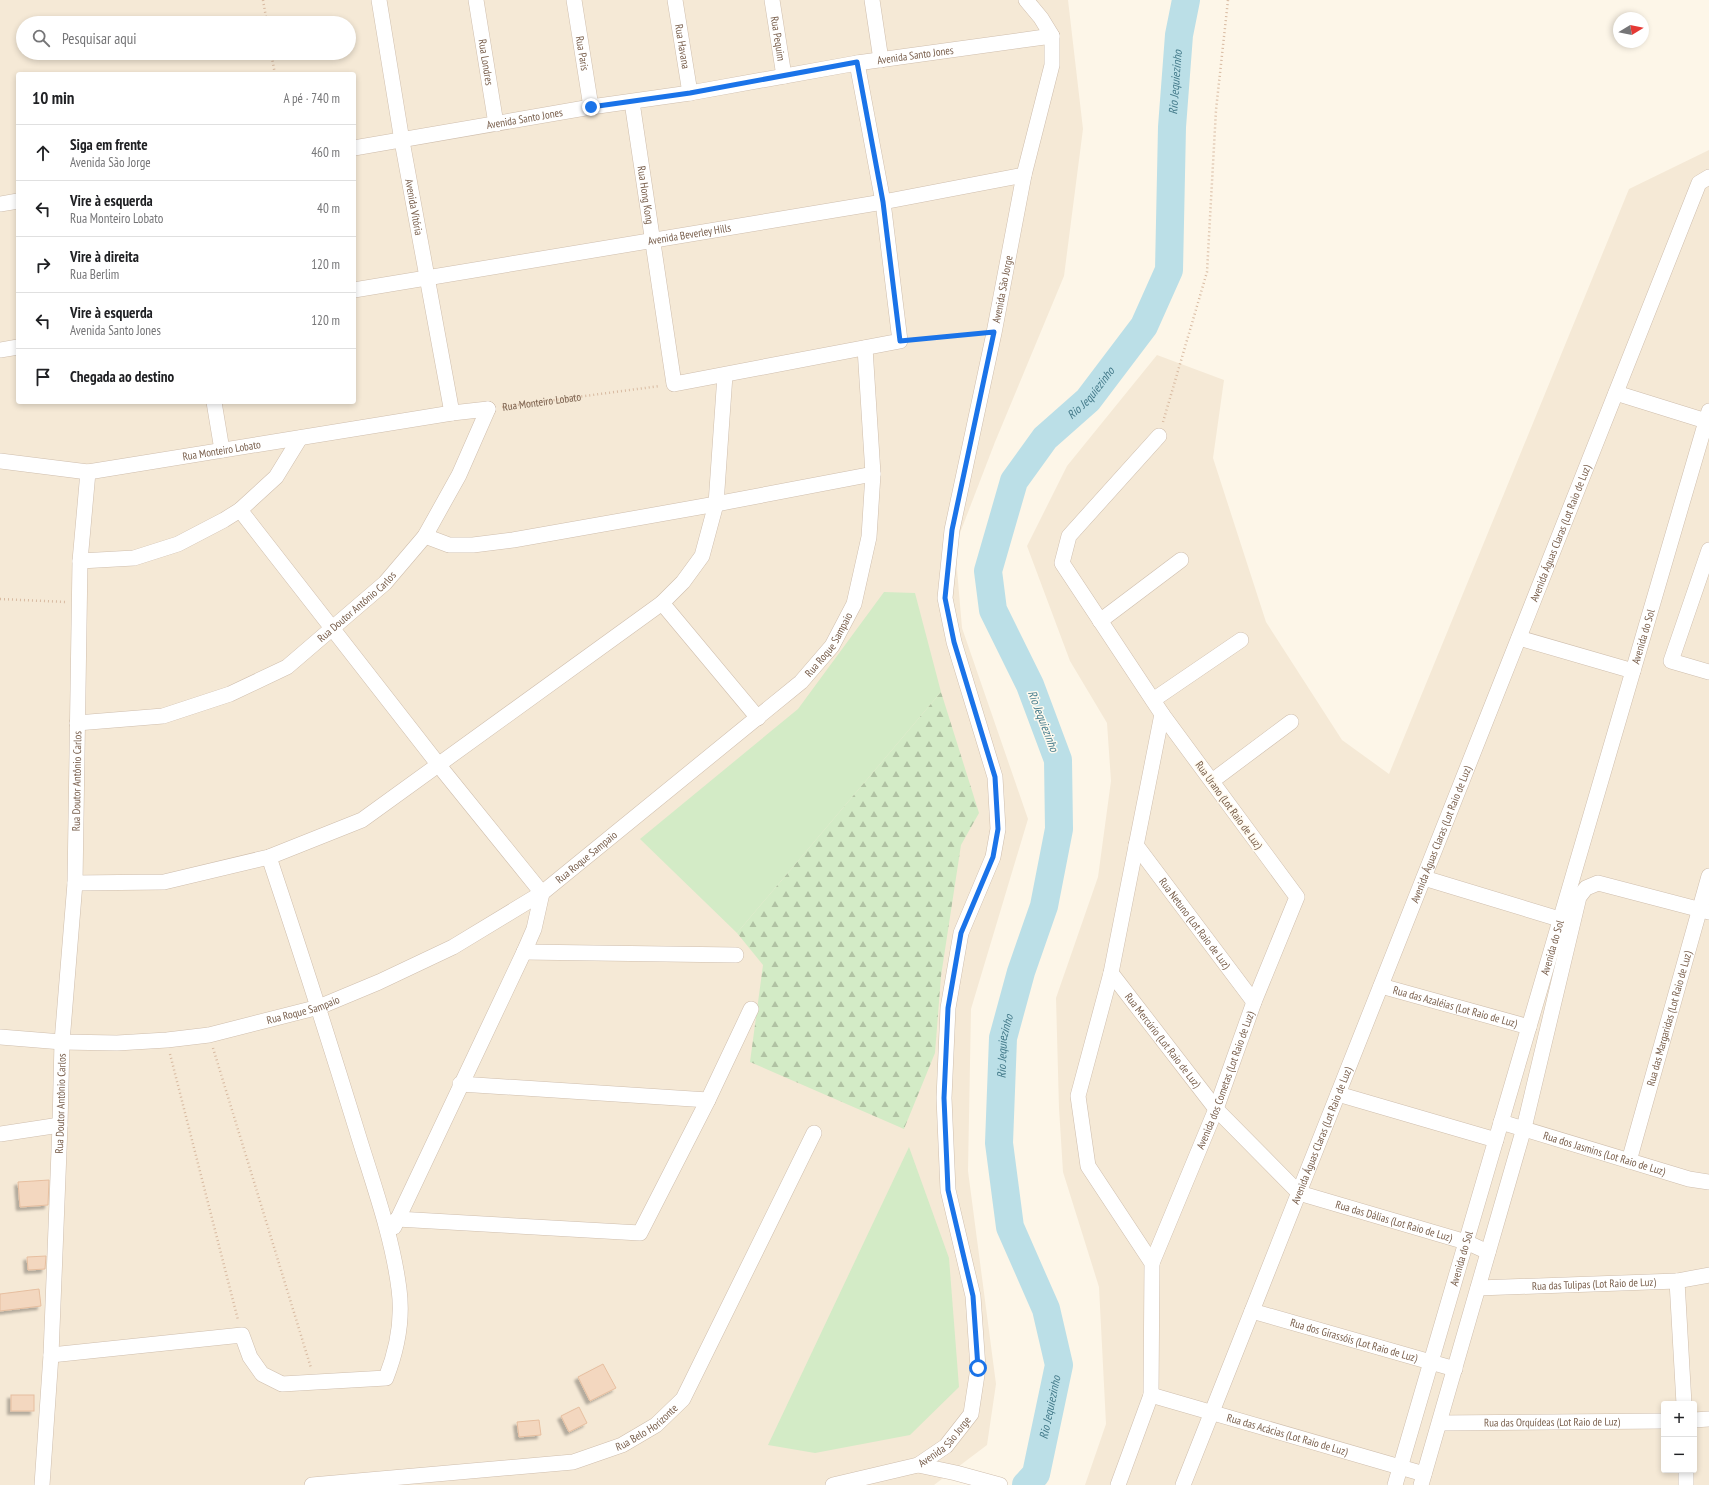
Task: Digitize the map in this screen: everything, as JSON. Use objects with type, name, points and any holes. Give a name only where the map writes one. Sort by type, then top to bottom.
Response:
[{"type":"street","name":"Avenida Vitória","points":[[379,0],[402,141],[452,413]]},
{"type":"street","name":"Rua Londres","points":[[476,0],[496,124]]},
{"type":"street","name":"Rua Paris","points":[[574,0],[591,107]]},
{"type":"street","name":"Rua Havana","points":[[675,0],[690,93]]},
{"type":"street","name":"Rua Pequim","points":[[772,0],[784,76]]},
{"type":"street","points":[[872,0],[881,60]]},
{"type":"street","points":[[1026,0],[1041,18],[1052,36]]},
{"type":"street","name":"Avenida Santo Jones","points":[[356,148],[402,141],[591,107],[690,93],[857,62],[1052,36]]},
{"type":"street","name":"Avenida São Jorge","points":[[833,1485],[918,1465],[946,1446],[971,1414],[978,1368],[973,1296],[948,1190],[944,1098],[948,1008],[961,933],[993,857],[998,829],[995,777],[954,642],[945,598],[952,530],[994,332],[1024,175],[1052,65],[1052,36]]},
{"type":"street","points":[[674,384],[900,341],[883,202],[857,62]]},
{"type":"street","name":"Rua Hong Kong","points":[[632,102],[654,240],[674,384]]},
{"type":"street","name":"Avenida Beverley Hills","points":[[356,290],[883,202],[1024,175]]},
{"type":"street","name":"Avenida Águas Claras (Lot Raio de Luz)","points":[[1182,1485],[1212,1413],[1616,393],[1704,180]]},
{"type":"street","points":[[0,204],[16,201]]},
{"type":"street","points":[[0,350],[16,347]]},
{"type":"street","name":"Rua Roque Sampaio","points":[[0,1037],[62,1042],[116,1043],[167,1040],[209,1035],[319,1007],[379,982],[453,947],[542,893],[801,682],[832,646],[854,604],[869,537],[873,474],[864,348]]},
{"type":"street","points":[[75,883],[164,882],[269,857],[362,820],[662,603],[683,582],[702,556],[716,504],[725,375]]},
{"type":"street","points":[[1616,393],[1707,416]]},
{"type":"street","points":[[214,404],[222,450]]},
{"type":"street","name":"Rua Monteiro Lobato","points":[[0,461],[88,472],[452,413],[488,409]]},
{"type":"street","name":"Rua Doutor Antônio Carlos","points":[[77,723],[163,716],[230,694],[286,667],[385,583],[425,536],[460,475],[488,409]]},
{"type":"street","name":"Avenida do Sol","points":[[1423,1480],[1524,1128],[1567,922],[1633,671],[1707,416]]},
{"type":"street","name":"Rua Urano (Lot Raio de Luz)","points":[[1159,436],[1069,536],[1062,563],[1162,714],[1297,897]]},
{"type":"street","points":[[80,561],[134,558],[178,544],[205,530],[240,510],[276,477],[300,438]]},
{"type":"street","name":"Rua Doutor Antônio Carlos","points":[[42,1485],[51,1354],[62,1042],[75,883],[80,561],[88,472]]},
{"type":"street","points":[[425,536],[449,545],[473,545],[513,540],[873,474]]},
{"type":"street","points":[[240,510],[439,765],[542,893],[534,928],[524,952],[460,1084],[397,1219],[390,1239]]},
{"type":"street","points":[[1709,550],[1703,585],[1671,661],[1709,672]]},
{"type":"street","points":[[1100,621],[1181,560]]},
{"type":"street","points":[[662,603],[758,718]]},
{"type":"street","points":[[1519,638],[1633,671]]},
{"type":"street","points":[[1153,700],[1241,640]]},
{"type":"street","points":[[1118,1485],[1151,1395],[1152,1263],[1088,1166],[1078,1096],[1112,972],[1162,714]]},
{"type":"street","points":[[1212,781],[1291,722]]},
{"type":"street","name":"Rua Netuno (Lot Raio de Luz)","points":[[1136,845],[1254,1002]]},
{"type":"street","points":[[51,1354],[242,1335],[250,1358],[262,1374],[282,1384],[386,1378],[394,1358],[399,1329],[400,1290],[390,1239],[319,1007],[269,857]]},
{"type":"street","name":"Rua das Margaridas (Lot Raio de Luz)","points":[[1629,1161],[1704,911],[1709,876]]},
{"type":"street","points":[[1424,878],[1567,922],[1579,898],[1586,888],[1598,883],[1704,911]]},
{"type":"street","name":"Avenida dos Cometas (Lot Raio de Luz)","points":[[1152,1263],[1216,1109],[1254,1002],[1297,897]]},
{"type":"street","name":"Avenida do Sol","points":[[1395,1485],[1529,1026],[1567,922]]},
{"type":"street","points":[[524,952],[736,955]]},
{"type":"street","name":"Rua Mercúrio (Lot Raio de Luz)","points":[[1112,972],[1216,1109],[1299,1193]]},
{"type":"street","name":"Rua das Azaléias (Lot Raio de Luz)","points":[[1381,986],[1529,1026]]},
{"type":"street","points":[[397,1219],[640,1233],[708,1100],[751,1009]]},
{"type":"street","points":[[460,1084],[708,1100]]},
{"type":"street","points":[[1338,1094],[1496,1140]]},
{"type":"street","name":"Rua dos Jasmins (Lot Raio de Luz)","points":[[1501,1122],[1689,1179],[1709,1182]]},
{"type":"street","points":[[0,1134],[60,1125]]},
{"type":"street","name":"Rua Belo Horizonte","points":[[312,1485],[573,1462],[622,1445],[656,1425],[683,1399],[814,1133]]},
{"type":"street","name":"Rua das Dálias (Lot Raio de Luz)","points":[[1299,1193],[1466,1242],[1488,1252]]},
{"type":"street","name":"Rua das Tulipas (Lot Raio de Luz)","points":[[1478,1288],[1677,1281],[1709,1275]]},
{"type":"street","points":[[1677,1281],[1684,1401]]},
{"type":"street","name":"Rua dos Girassóis (Lot Raio de Luz)","points":[[1252,1311],[1455,1369]]},
{"type":"street","name":"Rua das Acácias (Lot Raio de Luz)","points":[[1151,1395],[1400,1467],[1423,1480]]},
{"type":"street","points":[[1697,1420],[1709,1419]]},
{"type":"street","name":"Rua das Orquídeas (Lot Raio de Luz)","points":[[1440,1423],[1661,1421]]},
{"type":"street","points":[[918,1465],[998,1484]]},
{"type":"street","points":[[1686,1473],[1686,1485]]},
{"type":"street","points":[[394,1477],[424,1485]]},
{"type":"path","points":[[263,0],[266,16]]},
{"type":"path","points":[[1159,436],[1206,272],[1216,110],[1228,0]]},
{"type":"path","points":[[272,60],[274,72]]},
{"type":"path","points":[[900,341],[994,332]]},
{"type":"path","name":"Rua Monteiro Lobato","points":[[488,409],[674,384]]},
{"type":"path","points":[[0,599],[80,603]]},
{"type":"path","points":[[209,1035],[315,1382]]},
{"type":"path","points":[[167,1040],[242,1335]]},
{"type":"shaded area","points":[[0,0],[1068,0],[1083,129],[1064,276],[995,442],[955,546],[962,628],[1028,819],[971,1009],[968,1171],[996,1384],[987,1445],[934,1485],[0,1485]]},
{"type":"shaded area","points":[[1709,150],[1709,1485],[1085,1485],[1106,1424],[1099,1287],[1063,1172],[1059,1108],[1056,998],[1098,877],[1111,781],[1107,723],[1070,661],[1027,546],[1067,466],[1157,355],[1224,380],[1213,458],[1266,622],[1342,740],[1389,774],[1629,189]]},
{"type":"green space","points":[[884,592],[915,593],[941,692],[737,933],[640,839],[798,709]]},
{"type":"green space","points":[[941,692],[979,813],[961,845],[941,976],[935,1053],[904,1129],[750,1062],[763,965],[737,933]]},
{"type":"green space","points":[[909,1147],[949,1258],[959,1387],[910,1435],[815,1453],[768,1445]]},
{"type":"building","points":[[49,1180],[48,1205],[20,1207],[18,1182]]},
{"type":"building","points":[[46,1256],[45,1269],[28,1270],[27,1257]]},
{"type":"building","points":[[39,1289],[41,1306],[0,1311],[0,1294]]},
{"type":"building","points":[[603,1364],[616,1388],[590,1401],[578,1377]]},
{"type":"building","points":[[11,1395],[34,1395],[34,1411],[11,1411]]},
{"type":"building","points":[[579,1407],[587,1423],[569,1432],[561,1416]]},
{"type":"building","points":[[539,1420],[541,1435],[519,1437],[517,1422]]},
{"type":"waterway","name":"Rio Jequiezinho","points":[[1026,1485],[1036,1474],[1059,1365],[1046,1309],[1010,1227],[999,1143],[1003,1038],[1021,972],[1044,906],[1059,829],[1058,760],[1030,685],[993,610],[988,571],[1014,481],[1045,438],[1088,400],[1144,326],[1169,270],[1172,127],[1179,35],[1186,0]]},
{"type":"route","points":[[591,107],[690,93],[857,62],[883,202],[900,341],[994,332],[952,530],[945,598],[954,642],[995,777],[998,829],[993,857],[961,933],[948,1008],[944,1098],[948,1190],[973,1296],[978,1368]]}]
